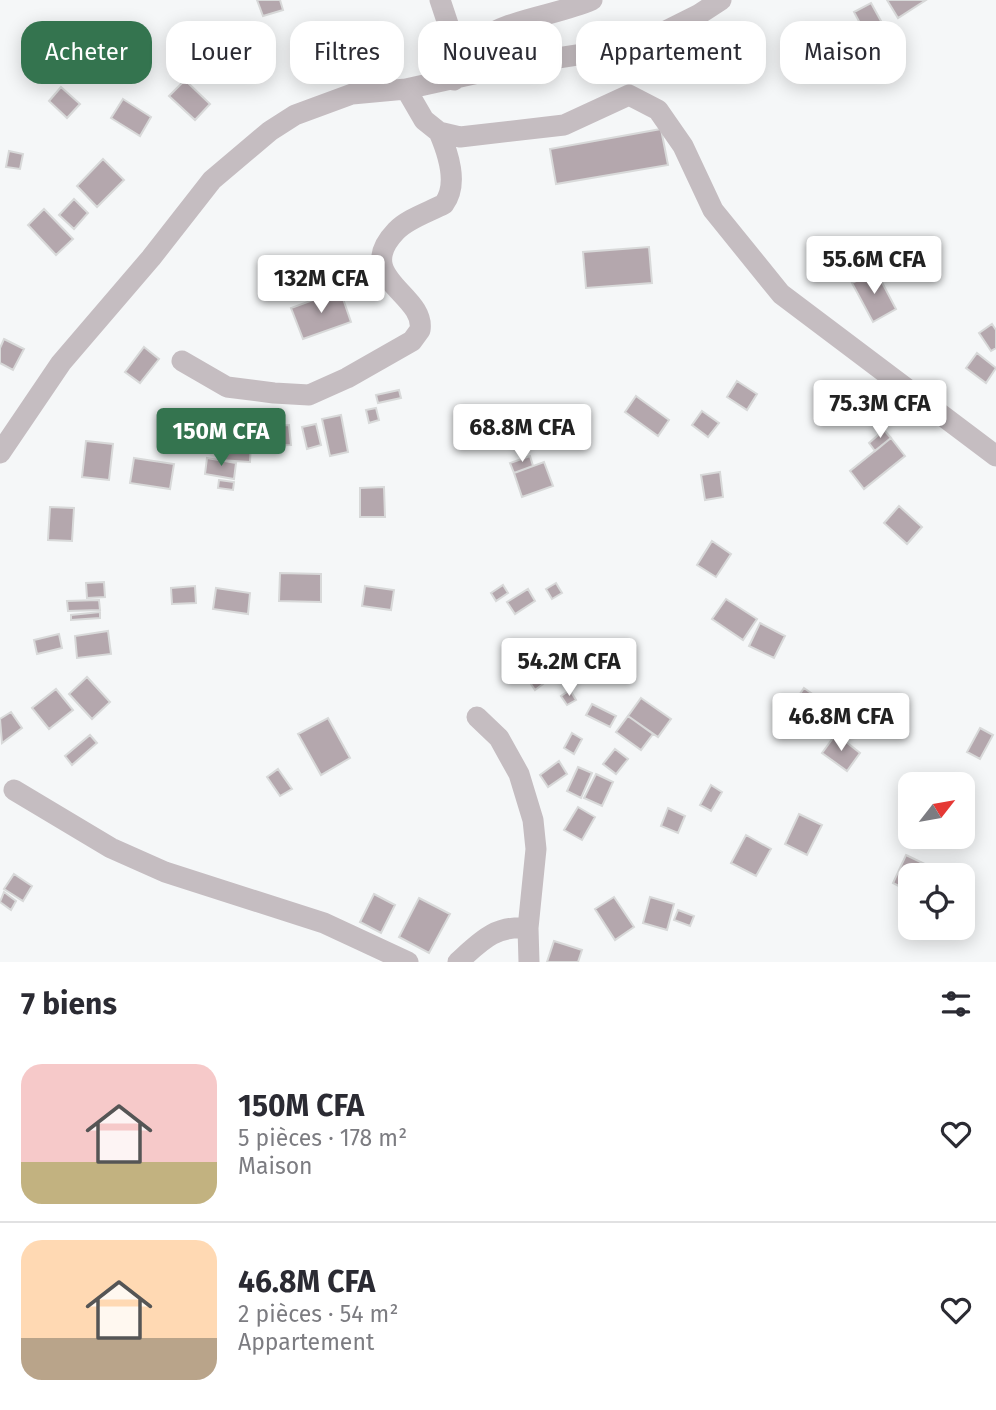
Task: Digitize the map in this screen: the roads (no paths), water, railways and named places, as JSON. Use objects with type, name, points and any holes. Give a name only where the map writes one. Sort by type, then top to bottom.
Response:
[{"type":"street","points":[[440,0],[447,21]]},
{"type":"street","points":[[530,21],[592,0]]},
{"type":"street","points":[[562,56],[641,42],[698,15],[721,0]]},
{"type":"street","points":[[0,453],[61,363],[151,258],[212,180],[270,131],[295,115],[352,94],[433,84]]},
{"type":"street","points":[[406,89],[424,120],[439,132],[460,137],[564,125],[629,95],[658,110],[683,146],[713,210],[781,294],[996,456]]},
{"type":"street","points":[[182,360],[227,387],[309,395],[347,378],[412,341],[420,330],[419,315],[384,274],[382,259],[396,231],[444,204],[449,197],[450,168],[439,132]]},
{"type":"street","points":[[477,717],[499,738],[506,750],[519,774],[533,820],[536,849],[528,928],[529,962]]},
{"type":"street","points":[[14,790],[111,848],[165,872],[324,923],[408,962]]},
{"type":"street","points":[[458,962],[496,931],[510,926],[528,928]]}]
